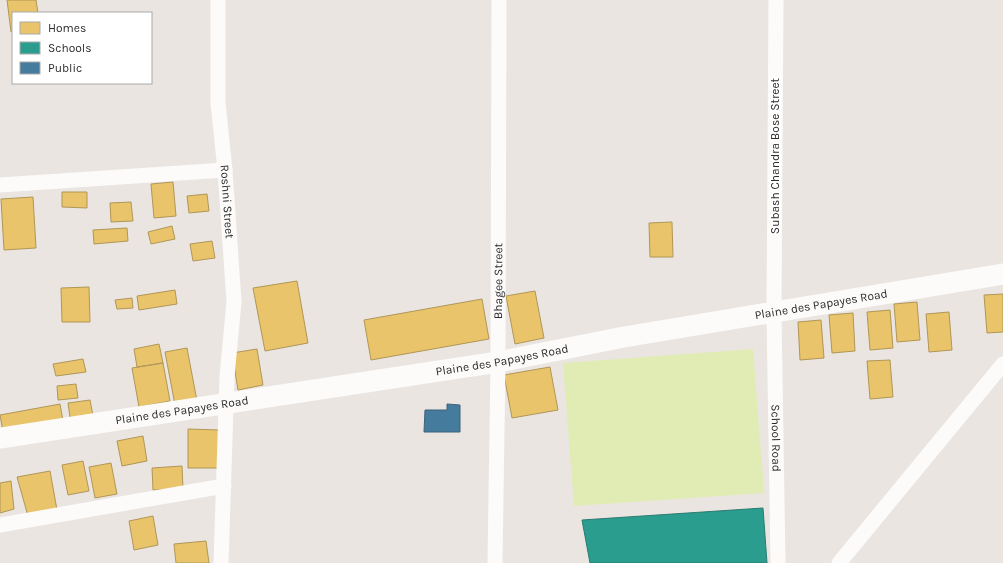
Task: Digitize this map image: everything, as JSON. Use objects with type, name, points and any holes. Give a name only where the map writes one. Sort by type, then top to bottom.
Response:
[{"type":"main road","name":"Plaine des Papayes Road","points":[[0,438],[498,362],[624,337],[1003,274]]},
{"type":"street","name":"Roshni Street","points":[[218,0],[218,103],[226,170],[234,302],[225,403],[221,563]]},
{"type":"street","name":"Bhagee Street","points":[[495,563],[498,362],[499,0]]},
{"type":"street","name":"Subash Chandra Bose Street","points":[[774,313],[776,0]]},
{"type":"street","points":[[0,185],[226,170]]},
{"type":"street","name":"School Road","points":[[774,313],[778,563]]},
{"type":"street","points":[[839,563],[1003,364]]},
{"type":"street","points":[[0,525],[224,486]]},
{"type":"green space","points":[[753,349],[764,493],[574,506],[563,363]]},
{"type":"building: Homes","points":[[7,0],[36,0],[38,12],[12,12],[11,32]]},
{"type":"building: Homes","points":[[173,182],[176,216],[154,218],[151,184]]},
{"type":"building: Homes","points":[[62,192],[87,192],[87,208],[62,207]]},
{"type":"building: Homes","points":[[207,194],[209,211],[189,213],[187,196]]},
{"type":"building: Homes","points":[[33,197],[36,248],[4,250],[1,199]]},
{"type":"building: Homes","points":[[131,202],[133,221],[111,222],[110,203]]},
{"type":"building: Homes","points":[[672,222],[673,257],[650,257],[649,223]]},
{"type":"building: Homes","points":[[172,226],[175,239],[151,244],[148,232]]},
{"type":"building: Homes","points":[[127,228],[128,241],[94,244],[93,230]]},
{"type":"building: Homes","points":[[212,241],[215,258],[193,261],[190,244]]},
{"type":"building: Homes","points":[[297,281],[308,343],[265,351],[253,288]]},
{"type":"building: Homes","points":[[89,287],[90,322],[62,322],[61,288]]},
{"type":"building: Homes","points":[[175,290],[177,304],[139,310],[137,296]]},
{"type":"building: Homes","points":[[535,291],[544,338],[515,344],[506,296]]},
{"type":"building: Homes","points":[[1003,294],[1003,332],[987,333],[984,295]]},
{"type":"building: Homes","points":[[132,298],[133,308],[117,309],[115,300]]},
{"type":"building: Homes","points":[[482,299],[489,339],[371,360],[364,320]]},
{"type":"building: Homes","points":[[917,302],[920,340],[897,342],[894,304]]},
{"type":"building: Homes","points":[[890,310],[893,348],[870,350],[867,312]]},
{"type":"building: Homes","points":[[949,312],[952,350],[929,352],[926,314]]},
{"type":"building: Homes","points":[[853,313],[855,351],[832,353],[829,315]]},
{"type":"building: Homes","points":[[821,320],[824,358],[800,360],[798,322]]},
{"type":"building: Homes","points":[[159,344],[163,363],[137,367],[134,349]]},
{"type":"building: Homes","points":[[187,348],[197,401],[175,405],[165,352]]},
{"type":"building: Homes","points":[[257,349],[263,385],[238,390],[232,353]]},
{"type":"building: Homes","points":[[83,359],[86,372],[56,376],[53,364]]},
{"type":"building: Homes","points":[[890,360],[893,397],[870,399],[867,361]]},
{"type":"building: Homes","points":[[163,363],[170,401],[139,407],[132,368]]},
{"type":"building: Homes","points":[[550,367],[558,410],[512,418],[504,375]]},
{"type":"building: Homes","points":[[76,384],[78,398],[58,400],[57,386]]},
{"type":"building: Homes","points":[[90,400],[94,421],[71,424],[68,403]]},
{"type":"building: Homes","points":[[60,404],[63,421],[3,432],[0,415]]},
{"type":"building: Homes","points":[[188,429],[220,430],[220,468],[188,468]]},
{"type":"building: Homes","points":[[143,436],[147,461],[122,466],[117,441]]},
{"type":"building: Homes","points":[[83,461],[89,491],[68,495],[62,465]]},
{"type":"building: Homes","points":[[111,463],[117,494],[95,498],[89,467]]},
{"type":"building: Homes","points":[[182,466],[183,489],[153,490],[152,468]]},
{"type":"building: Homes","points":[[50,471],[57,510],[28,516],[17,477]]},
{"type":"building: Homes","points":[[11,481],[14,509],[0,513],[0,483]]},
{"type":"building: Homes","points":[[153,516],[158,545],[134,550],[129,521]]},
{"type":"building: Homes","points":[[206,541],[209,563],[176,563],[174,544]]},
{"type":"building: Schools","points":[[763,508],[767,563],[590,563],[582,520]]},
{"type":"building: Public","points":[[447,404],[460,405],[460,432],[424,432],[425,410],[447,410]]}]
